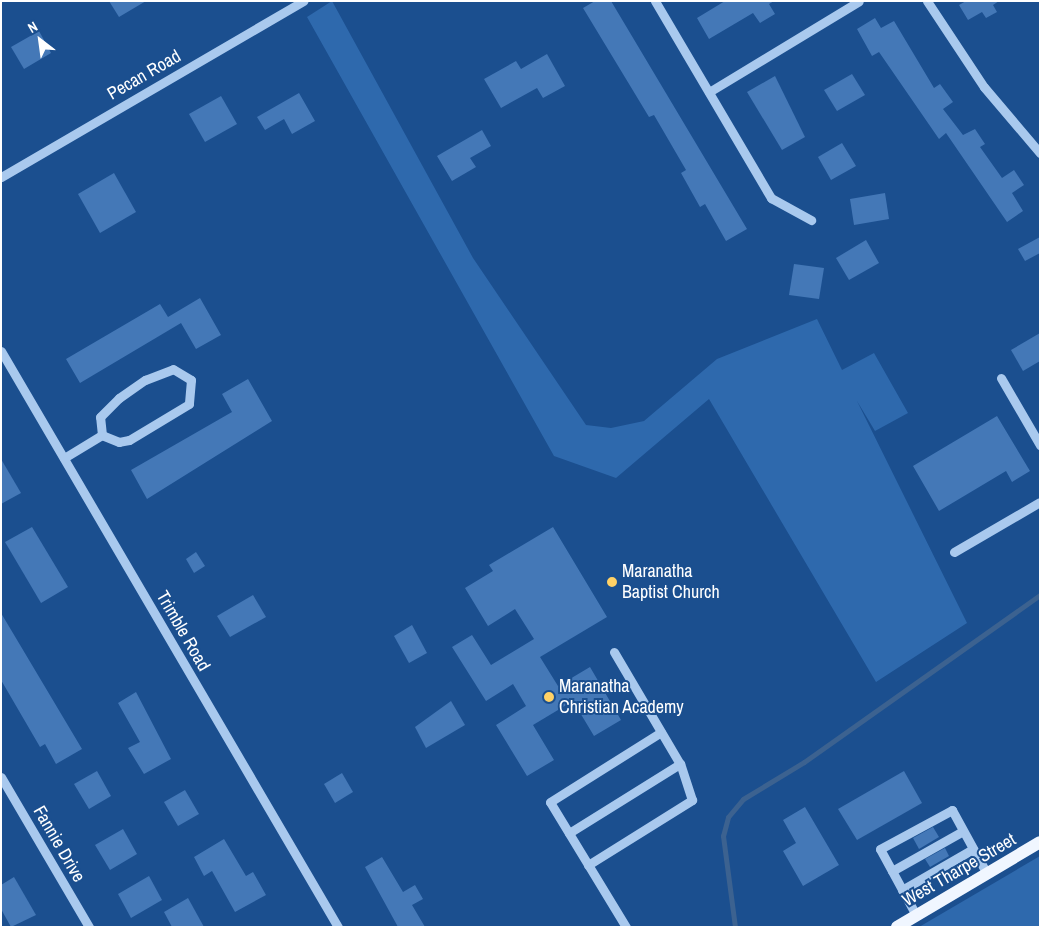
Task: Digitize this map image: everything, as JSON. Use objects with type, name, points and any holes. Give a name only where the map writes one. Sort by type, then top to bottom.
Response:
[{"type":"main road","name":"West Tharpe Street","points":[[896,927],[1040,842]]},
{"type":"street","name":"Pecan Road","points":[[1,177],[303,1]]},
{"type":"street","points":[[655,1],[772,198],[811,220]]},
{"type":"street","points":[[709,92],[859,1]]},
{"type":"street","points":[[926,1],[984,87],[1040,154]]},
{"type":"street","name":"Trimble Road","points":[[1,351],[338,927]]},
{"type":"street","points":[[173,369],[191,380],[193,395],[182,410],[129,440],[119,442],[102,435],[103,413],[145,380],[173,369]]},
{"type":"street","points":[[1001,378],[1040,445]]},
{"type":"street","points":[[64,458],[102,435]]},
{"type":"street","points":[[954,552],[1040,502]]},
{"type":"street","points":[[588,865],[692,800],[680,764],[614,652]]},
{"type":"street","points":[[626,927],[550,802],[661,732]]},
{"type":"street","points":[[569,833],[680,764]]},
{"type":"street","name":"Fannie Drive","points":[[1,777],[89,927]]},
{"type":"street","points":[[916,915],[880,849],[952,810],[987,874]]},
{"type":"street","points":[[892,871],[963,831]]},
{"type":"street","points":[[902,890],[973,849]]},
{"type":"shaded area","points":[[332,1],[473,258],[586,425],[611,428],[644,421],[717,359],[817,319],[842,370],[874,353],[908,413],[875,431],[857,401],[967,623],[876,682],[709,399],[616,478],[554,456],[307,17]]},
{"type":"shaded area","points":[[1040,856],[1040,927],[919,927]]},
{"type":"building","points":[[109,1],[146,1],[119,17]]},
{"type":"building","points":[[595,1],[611,1],[747,229],[726,241],[705,204],[700,207],[681,173],[686,170],[654,115],[649,117],[583,8]]},
{"type":"building","points":[[725,1],[774,1],[769,4],[775,14],[760,23],[753,13],[709,39],[697,18]]},
{"type":"building","points":[[966,1],[999,1],[993,5],[997,12],[986,18],[982,12],[968,20],[959,5]]},
{"type":"building","points":[[875,18],[881,28],[894,21],[934,88],[940,84],[953,102],[943,109],[963,135],[975,129],[985,144],[980,147],[1002,178],[1014,170],[1024,185],[1012,193],[1023,211],[1007,222],[946,133],[939,139],[879,52],[872,56],[857,29]]},
{"type":"building","points":[[39,31],[51,53],[24,69],[11,47]]},
{"type":"building","points":[[547,54],[565,86],[543,98],[537,88],[501,108],[484,79],[516,61],[521,69]]},
{"type":"building","points":[[852,74],[865,95],[837,111],[824,90]]},
{"type":"building","points":[[775,76],[805,137],[782,150],[747,92]]},
{"type":"building","points":[[299,93],[315,121],[292,134],[284,119],[265,130],[257,117]]},
{"type":"building","points":[[221,96],[237,124],[205,142],[189,114]]},
{"type":"building","points":[[482,130],[491,146],[470,158],[476,167],[452,181],[437,156]]},
{"type":"building","points":[[842,143],[856,166],[831,180],[818,157]]},
{"type":"building","points":[[114,173],[136,212],[100,233],[78,194]]},
{"type":"building","points":[[885,193],[889,219],[854,225],[850,199]]},
{"type":"building","points":[[1040,237],[1040,253],[1025,261],[1018,249]]},
{"type":"building","points":[[866,240],[879,263],[849,280],[836,258]]},
{"type":"building","points":[[794,264],[824,268],[819,299],[789,295]]},
{"type":"building","points":[[200,298],[221,335],[196,349],[181,323],[80,383],[66,359],[160,304],[168,317]]},
{"type":"building","points":[[1040,333],[1040,361],[1023,371],[1011,350]]},
{"type":"building","points":[[248,379],[272,421],[147,499],[131,470],[232,412],[222,394]]},
{"type":"building","points":[[997,416],[1030,471],[1012,482],[1006,471],[939,511],[913,466]]},
{"type":"building","points":[[1,459],[21,493],[1,504]]},
{"type":"building","points":[[32,527],[68,587],[41,603],[5,542]]},
{"type":"building","points":[[553,527],[607,617],[540,657],[558,686],[590,667],[621,720],[594,736],[573,701],[533,725],[554,760],[527,776],[496,725],[526,706],[513,684],[486,701],[452,647],[472,635],[491,665],[534,639],[515,609],[488,626],[465,588],[493,571],[489,565]]},
{"type":"building","points":[[196,552],[205,566],[194,573],[186,559]]},
{"type":"building","points":[[253,595],[266,617],[230,637],[217,616]]},
{"type":"building","points":[[1,613],[82,749],[56,764],[45,744],[40,747],[1,680]]},
{"type":"building","points":[[412,625],[427,653],[409,663],[394,636]]},
{"type":"building","points":[[136,692],[171,759],[144,774],[128,748],[140,742],[118,703]]},
{"type":"building","points":[[451,701],[465,725],[426,748],[415,727]]},
{"type":"building","points":[[97,771],[111,796],[89,809],[74,784]]},
{"type":"building","points":[[904,771],[922,803],[857,840],[838,809]]},
{"type":"building","points":[[342,773],[353,792],[335,803],[324,784]]},
{"type":"building","points":[[185,790],[199,814],[178,826],[164,802]]},
{"type":"building","points":[[805,807],[839,865],[803,886],[783,851],[796,843],[783,820]]},
{"type":"building","points":[[933,827],[939,837],[919,849],[913,838]]},
{"type":"building","points":[[123,829],[137,854],[110,870],[95,845]]},
{"type":"building","points":[[224,839],[246,876],[253,872],[266,895],[235,912],[212,871],[204,876],[194,857]]},
{"type":"building","points":[[945,848],[949,856],[930,867],[925,859]]},
{"type":"building","points":[[382,857],[403,892],[415,885],[423,899],[412,905],[425,927],[398,927],[365,867]]},
{"type":"building","points":[[149,876],[162,900],[131,918],[118,894]]},
{"type":"building","points":[[14,877],[36,915],[11,927],[1,909],[1,885]]},
{"type":"building","points":[[188,898],[204,927],[172,927],[164,912]]},
{"type":"waterway","points":[[735,927],[723,836],[728,817],[743,799],[804,762],[1040,595]]},
{"type":"place","name":"Maranatha Baptist Church","points":[[612,582]]},
{"type":"place","name":"Maranatha Christian Academy","points":[[549,697]]}]
